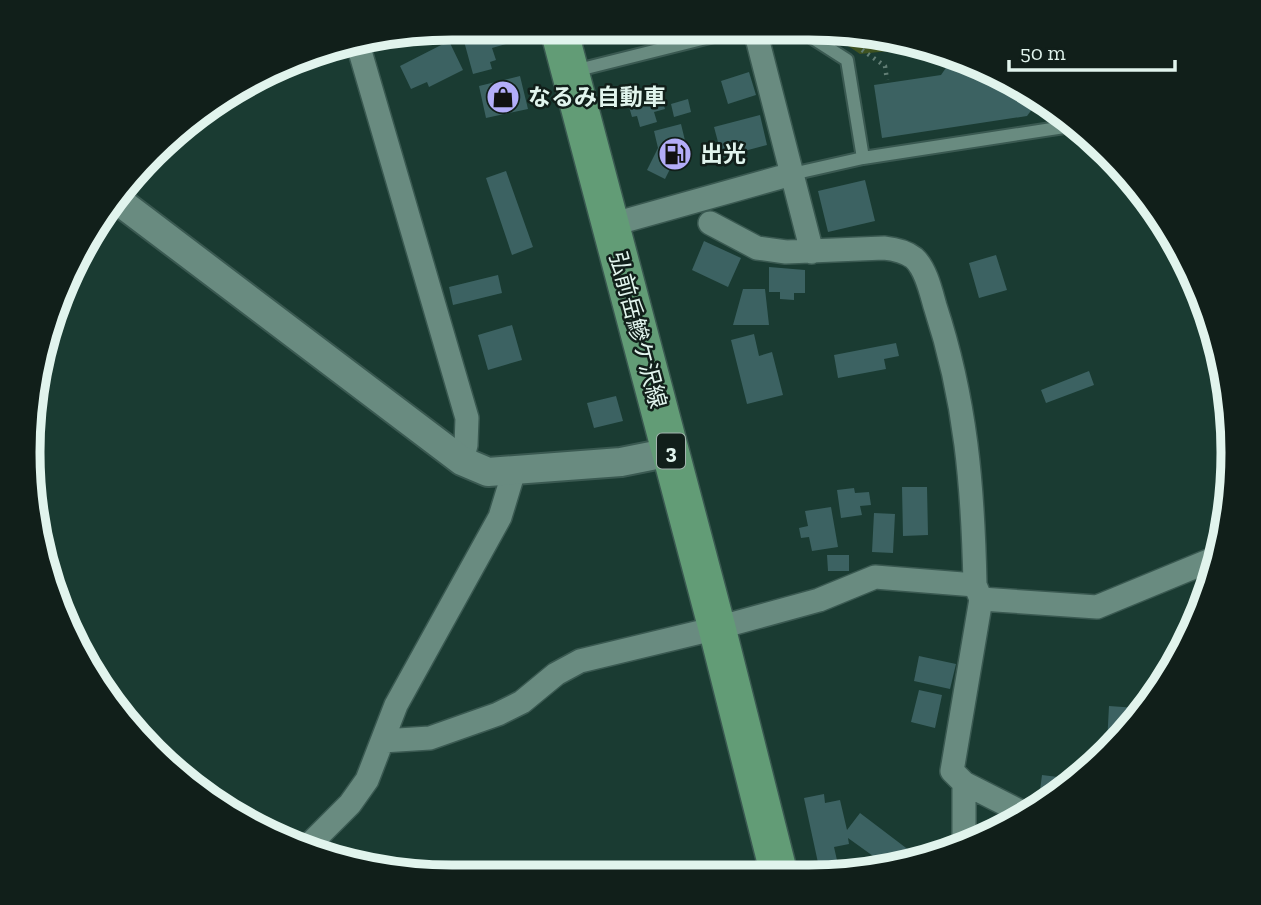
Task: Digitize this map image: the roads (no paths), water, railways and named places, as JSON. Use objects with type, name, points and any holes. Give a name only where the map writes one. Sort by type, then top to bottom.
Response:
[{"type":"main road","name":"弘前岳鰺ケ沢線","points":[[562,40],[777,865]]},
{"type":"street","points":[[758,40],[812,253]]},
{"type":"street","points":[[360,51],[467,418],[466,445],[461,461]]},
{"type":"street","points":[[610,225],[792,174]]},
{"type":"street","points":[[123,204],[461,461],[488,472],[514,471],[621,462],[671,452]]},
{"type":"street","points":[[710,223],[757,248],[812,253],[884,248],[900,250],[915,259],[923,273],[954,364],[973,490],[978,592],[952,771],[964,783],[1016,809]]},
{"type":"street","points":[[313,840],[368,780],[396,705],[500,517],[514,471]]},
{"type":"street","points":[[382,741],[430,738],[498,714],[522,702],[556,674],[580,661],[818,600],[874,577],[1097,607],[1206,563]]},
{"type":"street","points":[[964,783],[964,834]]},
{"type":"lane","points":[[570,72],[698,40]]},
{"type":"lane","points":[[817,40],[848,60],[863,158]]},
{"type":"lane","points":[[792,174],[863,158],[1062,127]]},
{"type":"place","name":"なるみ自動車","points":[[503,97]]},
{"type":"place","name":"出光","points":[[675,154]]}]
